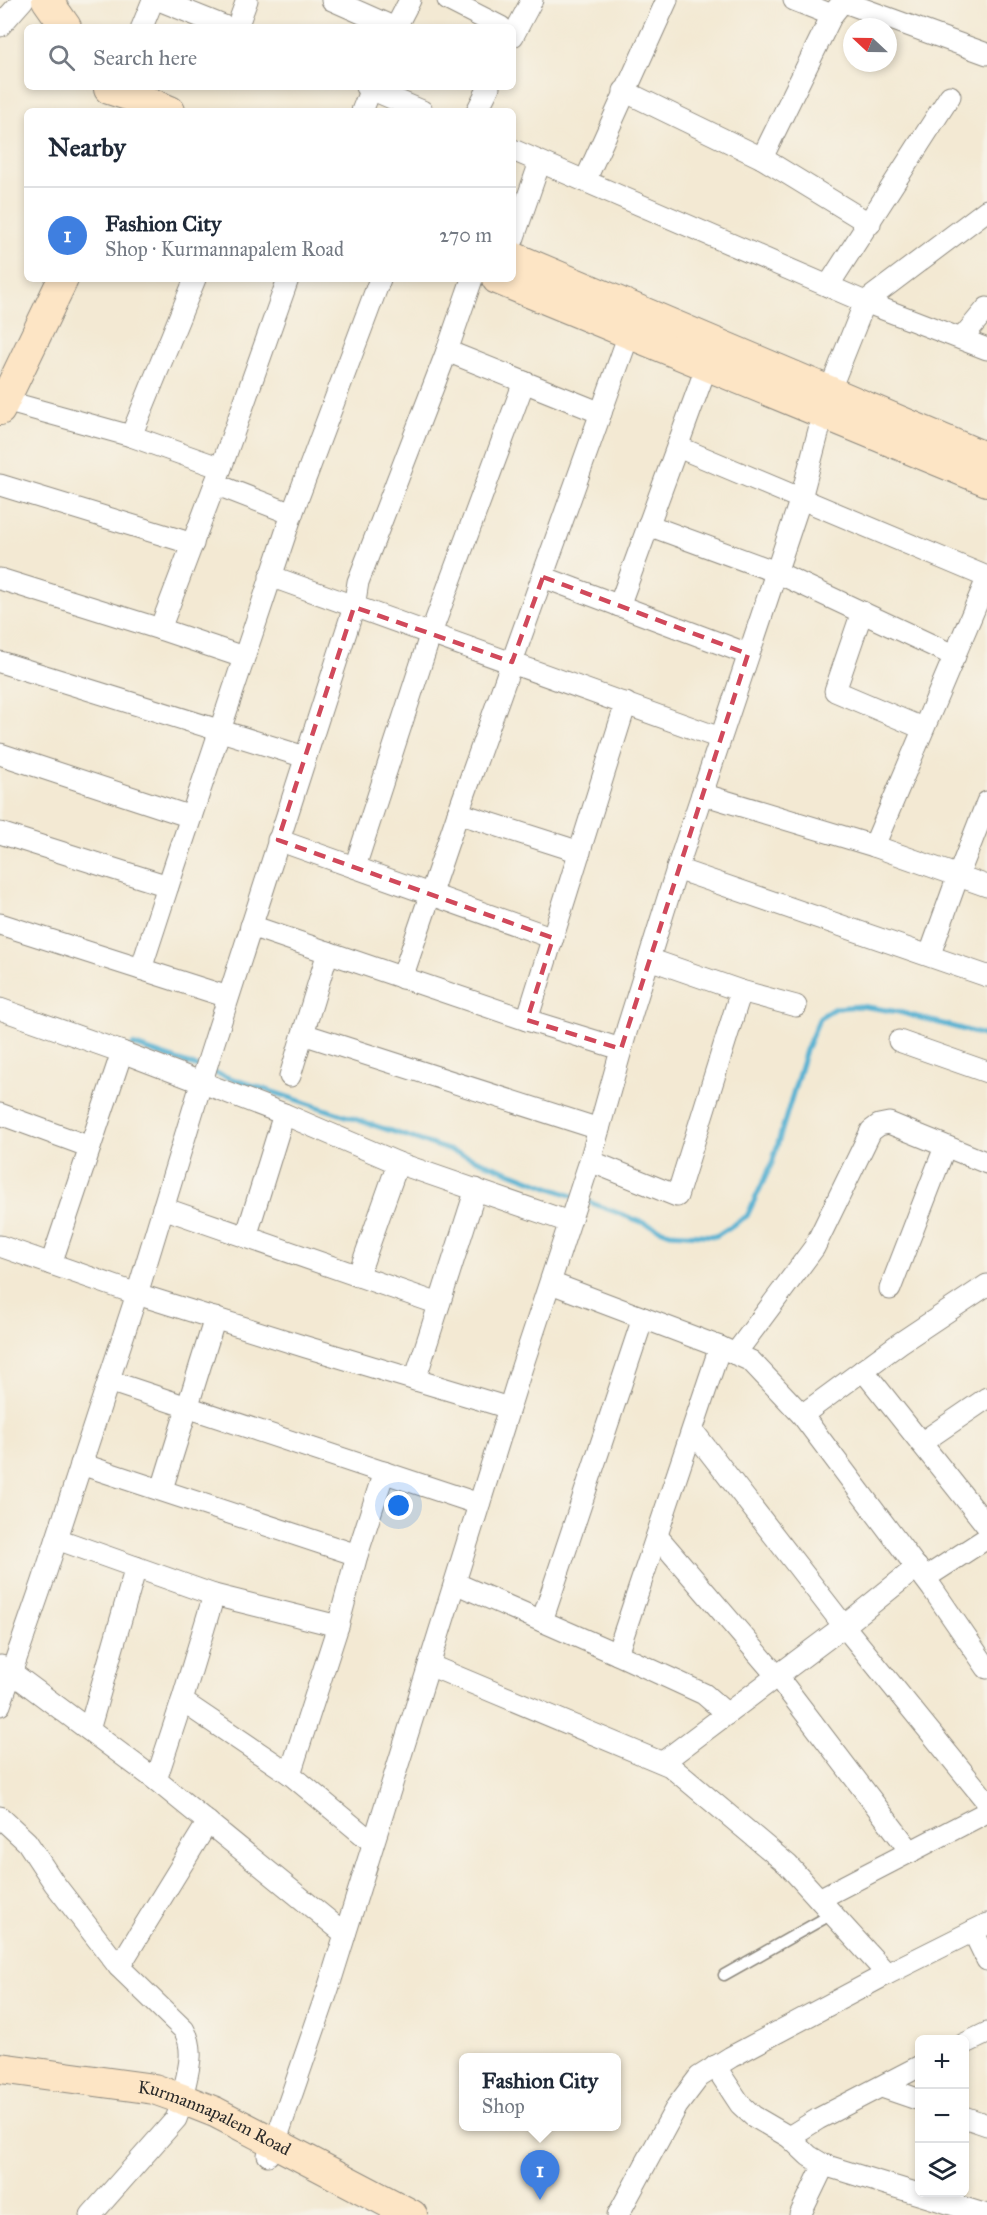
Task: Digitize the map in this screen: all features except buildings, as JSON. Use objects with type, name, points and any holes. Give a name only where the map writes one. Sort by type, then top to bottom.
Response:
[{"type":"street","points":[[0,26],[23,0]]},
{"type":"street","points":[[47,0],[64,24]]},
{"type":"street","points":[[143,24],[153,0]]},
{"type":"street","points":[[159,0],[219,24]]},
{"type":"street","points":[[238,24],[248,0]]},
{"type":"street","points":[[332,0],[387,24]]},
{"type":"street","points":[[396,24],[410,0]]},
{"type":"street","points":[[448,0],[494,24]]},
{"type":"street","points":[[516,24],[532,0]]},
{"type":"street","points":[[585,181],[667,0]]},
{"type":"street","points":[[794,0],[832,15]]},
{"type":"street","points":[[762,158],[832,15],[840,5],[847,3],[987,54]]},
{"type":"street","points":[[112,90],[147,108]]},
{"type":"street","points":[[364,108],[379,90],[416,108]]},
{"type":"street","points":[[478,108],[488,90]]},
{"type":"street","points":[[624,91],[762,158],[870,224]]},
{"type":"street","points":[[828,286],[870,224],[950,96]]},
{"type":"street","points":[[516,151],[865,302],[987,349]]},
{"type":"street","points":[[516,231],[540,162]]},
{"type":"street","points":[[381,2215],[272,2149],[345,1934],[509,1408],[590,1161],[621,1049],[677,869],[801,498],[826,402],[865,302],[987,210]]},
{"type":"street","points":[[516,258],[826,402],[987,482]]},
{"type":"street","points":[[62,282],[2,403],[131,436],[218,476],[292,514]]},
{"type":"street","points":[[131,436],[194,282]]},
{"type":"street","points":[[160,629],[218,476],[287,282]]},
{"type":"street","points":[[141,969],[270,576],[379,282]]},
{"type":"street","points":[[0,1705],[6,1669],[57,1539],[137,1294],[228,997],[354,607],[358,582],[447,351],[471,282]]},
{"type":"street","points":[[504,282],[707,365],[826,402],[987,458]]},
{"type":"street","points":[[962,338],[987,308]]},
{"type":"street","points":[[402,978],[458,813],[629,334]]},
{"type":"street","points":[[447,351],[602,413]]},
{"type":"street","points":[[619,606],[707,365]]},
{"type":"street","points":[[355,867],[431,633],[524,382]]},
{"type":"street","points":[[678,447],[987,578],[874,846]]},
{"type":"street","points":[[0,485],[193,544]]},
{"type":"street","points":[[648,525],[776,572],[955,656]]},
{"type":"street","points":[[270,576],[720,738]]},
{"type":"street","points":[[543,577],[748,654]]},
{"type":"street","points":[[0,579],[243,657]]},
{"type":"street","points":[[862,612],[834,691],[922,728]]},
{"type":"street","points":[[0,662],[305,756]]},
{"type":"street","points":[[527,1020],[627,703]]},
{"type":"street","points":[[0,754],[191,817]]},
{"type":"street","points":[[702,794],[874,846],[987,886]]},
{"type":"street","points":[[930,954],[987,802]]},
{"type":"street","points":[[458,813],[580,852]]},
{"type":"street","points":[[0,833],[168,886]]},
{"type":"street","points":[[278,840],[553,938]]},
{"type":"street","points":[[677,869],[930,954],[987,976]]},
{"type":"street","points":[[0,924],[228,997]]},
{"type":"street","points":[[251,926],[527,1020],[621,1049]]},
{"type":"street","points":[[291,1076],[328,952]]},
{"type":"street","points":[[649,959],[741,991],[796,1006]]},
{"type":"street","points":[[590,1161],[677,1196],[741,991]]},
{"type":"street","points":[[0,1009],[122,1052],[204,1073],[284,1114],[399,1163],[477,1189],[575,1206]]},
{"type":"street","points":[[303,1034],[599,1129]]},
{"type":"street","points":[[899,1041],[987,1072]]},
{"type":"street","points":[[51,1264],[122,1052]]},
{"type":"street","points":[[0,1114],[90,1147]]},
{"type":"street","points":[[246,1237],[284,1114]]},
{"type":"street","points":[[617,1654],[693,1431],[727,1350],[814,1248],[871,1131],[879,1125],[889,1123],[987,1163]]},
{"type":"street","points":[[890,1289],[945,1147]]},
{"type":"street","points":[[358,1276],[399,1163]]},
{"type":"street","points":[[415,1380],[477,1189]]},
{"type":"street","points":[[163,1208],[439,1304]]},
{"type":"street","points":[[0,1246],[137,1294],[509,1408]]},
{"type":"street","points":[[551,1283],[751,1361],[802,1416],[921,1573],[980,1644],[987,1668]]},
{"type":"street","points":[[802,1416],[863,1370],[987,1285]]},
{"type":"street","points":[[162,1489],[215,1318]]},
{"type":"street","points":[[542,1621],[643,1318]]},
{"type":"street","points":[[863,1370],[987,1526]]},
{"type":"street","points":[[109,1381],[479,1504]]},
{"type":"street","points":[[921,1443],[987,1398]]},
{"type":"street","points":[[693,1431],[844,1626],[987,1802]]},
{"type":"street","points":[[81,1464],[357,1555]]},
{"type":"street","points":[[290,1774],[338,1626],[357,1555],[384,1472]]},
{"type":"street","points":[[657,1536],[777,1676],[911,1852]]},
{"type":"street","points":[[663,1762],[844,1626],[921,1573],[987,1538]]},
{"type":"street","points":[[57,1539],[214,1595],[338,1626]]},
{"type":"street","points":[[89,1730],[136,1567]]},
{"type":"street","points":[[455,1583],[704,1694],[727,1714]]},
{"type":"street","points":[[156,1780],[214,1595]]},
{"type":"street","points":[[429,1665],[670,1766],[788,1864],[887,1974]]},
{"type":"street","points":[[6,1669],[156,1780],[345,1934]]},
{"type":"street","points":[[182,1701],[290,1774],[373,1843]]},
{"type":"street","points":[[826,1906],[911,1852],[987,1812]]},
{"type":"street","points":[[0,1816],[27,1842],[54,1883],[119,1968],[184,2030],[189,2040],[191,2049],[176,2119],[91,2215]]},
{"type":"street","points":[[119,1968],[208,1822]]},
{"type":"street","points":[[618,2215],[676,2106],[699,2077],[715,2066],[887,1974],[980,1928],[987,1960]]},
{"type":"street","points":[[715,2066],[740,2104],[753,2116],[789,2137],[809,2156],[824,2165],[987,2215]]},
{"type":"street","name":"Kurmannapalem Road","points":[[0,2068],[153,2089],[180,2105],[215,2112],[272,2149],[412,2215]]},
{"type":"street","points":[[789,2137],[818,2119],[915,2069]]},
{"type":"street","points":[[0,2081],[180,2105]]},
{"type":"street","points":[[882,2086],[915,2098]]},
{"type":"street","points":[[969,2119],[987,2125]]},
{"type":"street","points":[[800,2215],[824,2165]]},
{"type":"lane","points":[[724,1975],[826,1906]]},
{"type":"highlighted area","points":[[543,577],[748,654],[621,1049],[527,1020],[553,938],[278,840],[354,607],[512,662]]},
{"type":"waterway","points":[[584,1200],[670,1233],[716,1236],[747,1216],[772,1163],[806,1050],[820,1017],[835,1008],[861,1006],[899,1012],[987,1036]]},
{"type":"waterway","points":[[133,1045],[201,1068]]},
{"type":"waterway","points":[[209,1071],[470,1157],[575,1197]]},
{"type":"place","name":"Fashion City","points":[[540,2200]]}]
